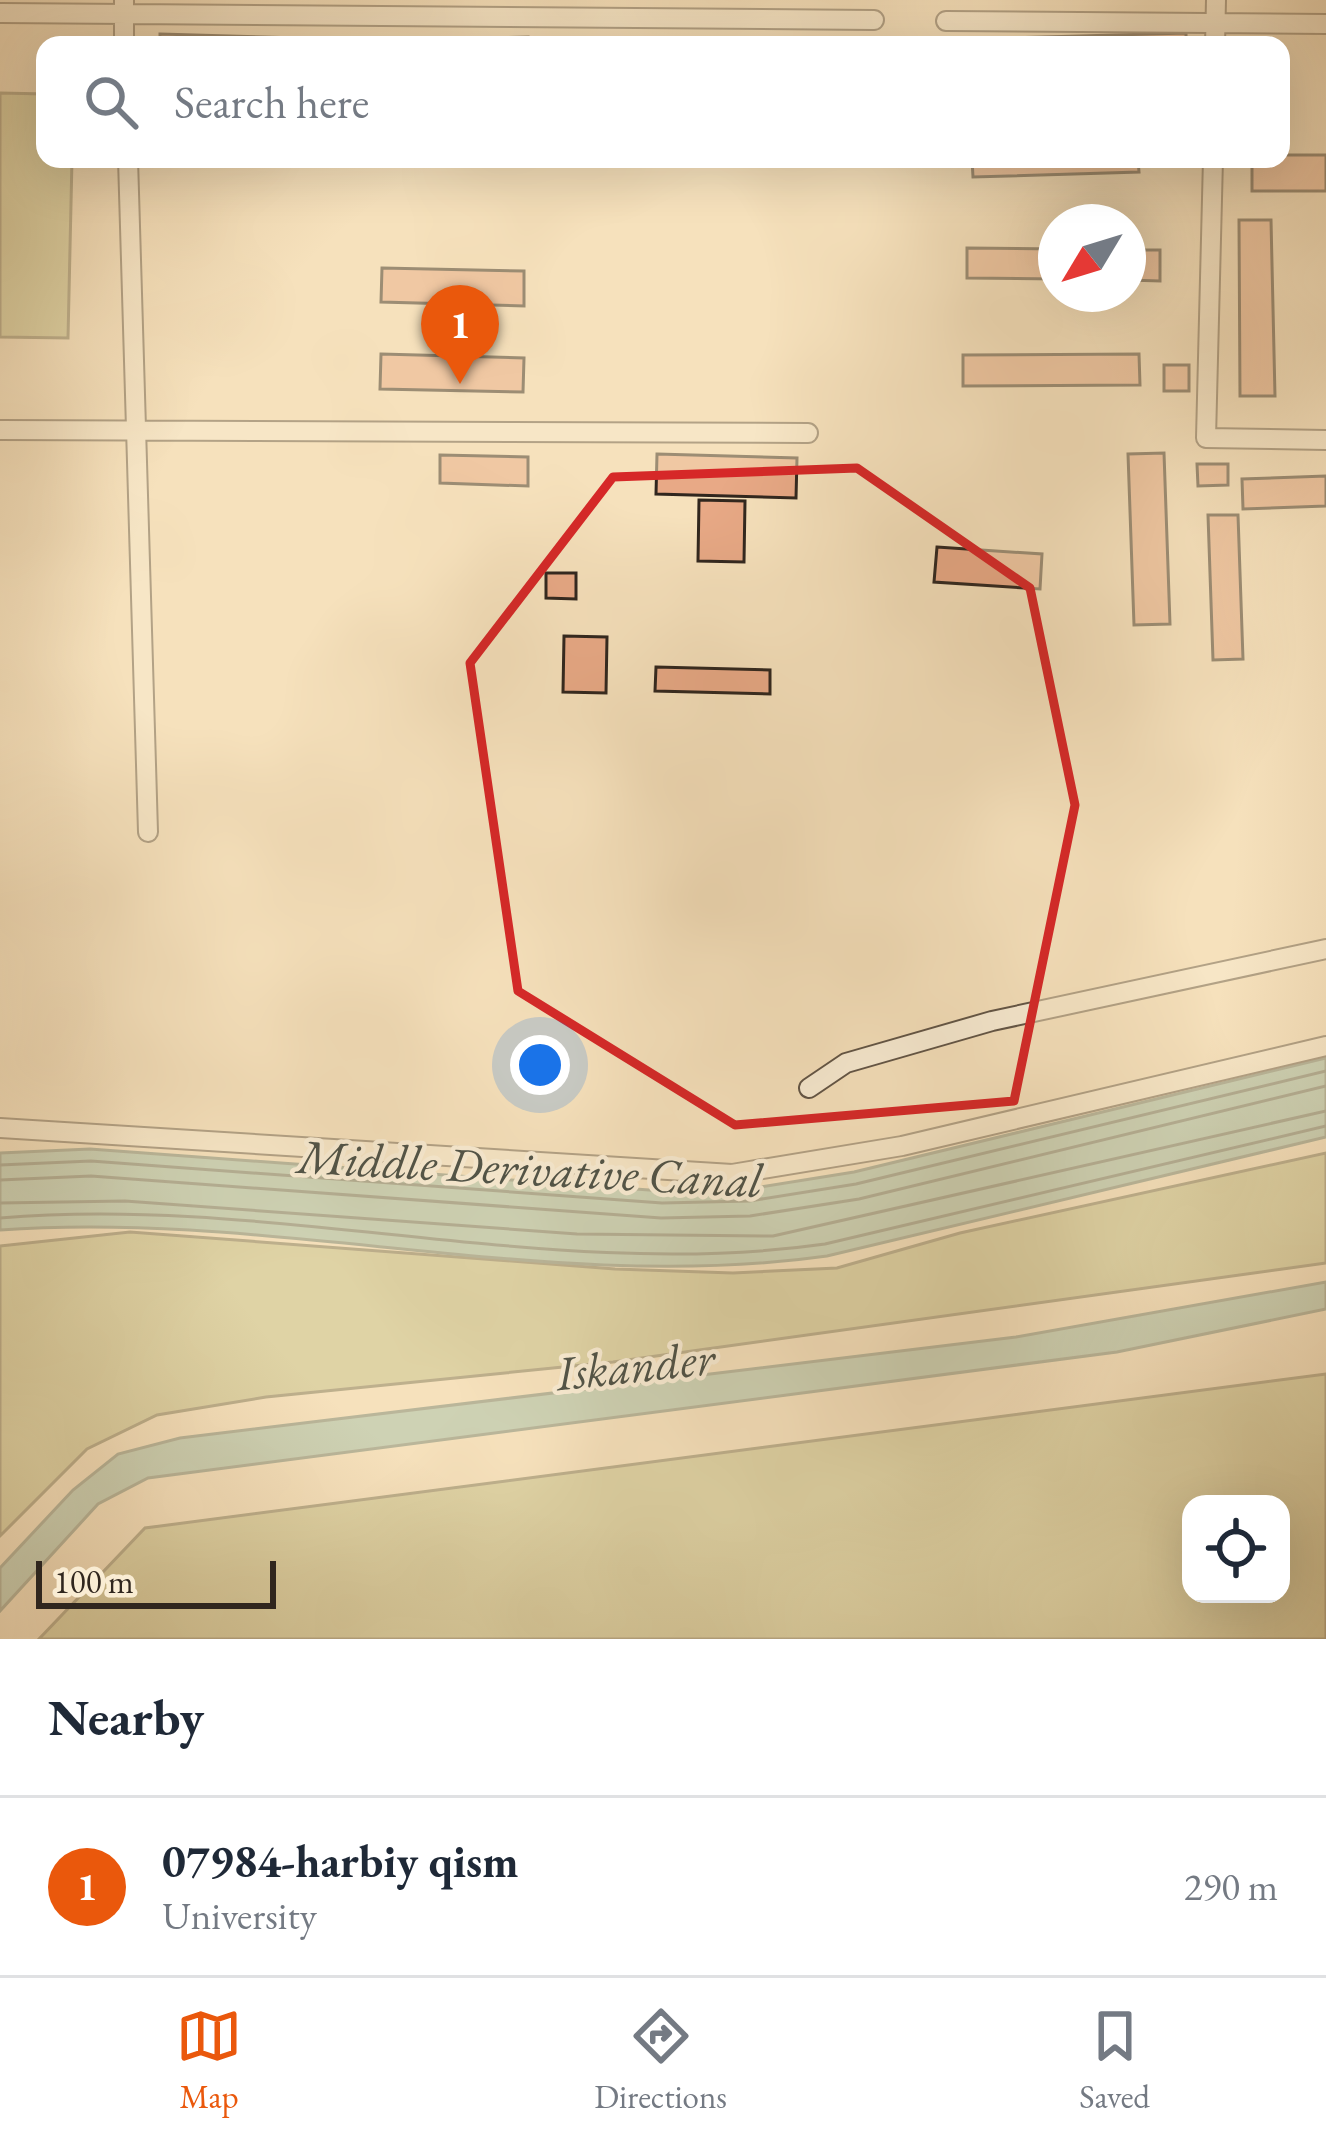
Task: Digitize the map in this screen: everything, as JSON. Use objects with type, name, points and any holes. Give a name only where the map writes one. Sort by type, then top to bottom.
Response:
[{"type":"street","points":[[1215,36],[1216,0]]},
{"type":"street","points":[[0,13],[124,7],[874,20]]},
{"type":"street","points":[[946,21],[1326,24]]},
{"type":"street","points":[[128,168],[148,832]]},
{"type":"street","points":[[1213,168],[1206,439],[1326,440]]},
{"type":"street","points":[[0,430],[808,433]]},
{"type":"street","points":[[809,1088],[846,1063],[992,1021],[1326,950]]},
{"type":"street","points":[[0,1128],[732,1174],[902,1146],[1326,1046]]},
{"type":"highlighted area","points":[[857,468],[1030,588],[1075,805],[1014,1101],[735,1125],[518,991],[470,663],[613,477]]},
{"type":"shaded area","points":[[0,93],[36,94],[36,168],[72,168],[68,338],[0,337]]},
{"type":"shaded area","points":[[1326,1153],[1326,1263],[613,1362],[266,1397],[157,1415],[87,1449],[0,1536],[0,1246],[130,1232],[615,1269],[733,1273],[837,1268],[960,1233]]},
{"type":"shaded area","points":[[1326,1374],[1326,1639],[39,1639],[145,1528]]},
{"type":"water","name":"Middle Derivative Canal","points":[[1326,1058],[1326,1137],[827,1256],[724,1265],[621,1266],[207,1231],[0,1230],[0,1153],[90,1149],[663,1191],[748,1189],[854,1172]]},
{"type":"water","name":"Iskander","points":[[1326,1282],[1326,1309],[1117,1352],[148,1478],[98,1504],[0,1611],[0,1568],[73,1490],[118,1454],[180,1438],[1016,1337]]},
{"type":"building","points":[[1186,33],[1186,36],[1080,36]]},
{"type":"building","points":[[1290,155],[1326,155],[1326,191],[1252,191],[1252,168],[1290,168]]},
{"type":"building","points":[[972,168],[1139,168],[1139,172],[973,177]]},
{"type":"building","points":[[1239,220],[1271,220],[1275,396],[1240,396]]},
{"type":"building","points":[[967,248],[1038,249],[1038,279],[967,278]]},
{"type":"building","points":[[1146,250],[1160,250],[1160,281],[1146,281]]},
{"type":"building","points":[[382,268],[524,271],[524,306],[381,302]]},
{"type":"building","points":[[381,354],[524,358],[523,392],[380,389]]},
{"type":"building","points":[[1139,354],[1140,385],[963,386],[963,355]]},
{"type":"building","points":[[1164,365],[1189,365],[1189,391],[1164,391]]},
{"type":"building","points":[[1164,453],[1170,624],[1134,625],[1128,454]]},
{"type":"building","points":[[657,454],[797,458],[796,498],[656,494]]},
{"type":"building","points":[[440,455],[528,457],[528,486],[440,483]]},
{"type":"building","points":[[1197,464],[1228,464],[1228,485],[1198,486]]},
{"type":"building","points":[[1326,476],[1326,506],[1243,509],[1242,479]]},
{"type":"building","points":[[699,500],[745,501],[744,562],[698,561]]},
{"type":"building","points":[[1208,515],[1238,515],[1243,659],[1213,660]]},
{"type":"building","points":[[937,547],[1042,554],[1040,589],[934,582]]},
{"type":"building","points":[[546,573],[576,573],[576,599],[546,598]]},
{"type":"building","points":[[564,636],[607,637],[606,693],[563,692]]},
{"type":"building","points":[[656,667],[770,670],[770,694],[655,691]]},
{"type":"place","name":"07984-harbiy qism","points":[[460,384]]}]
